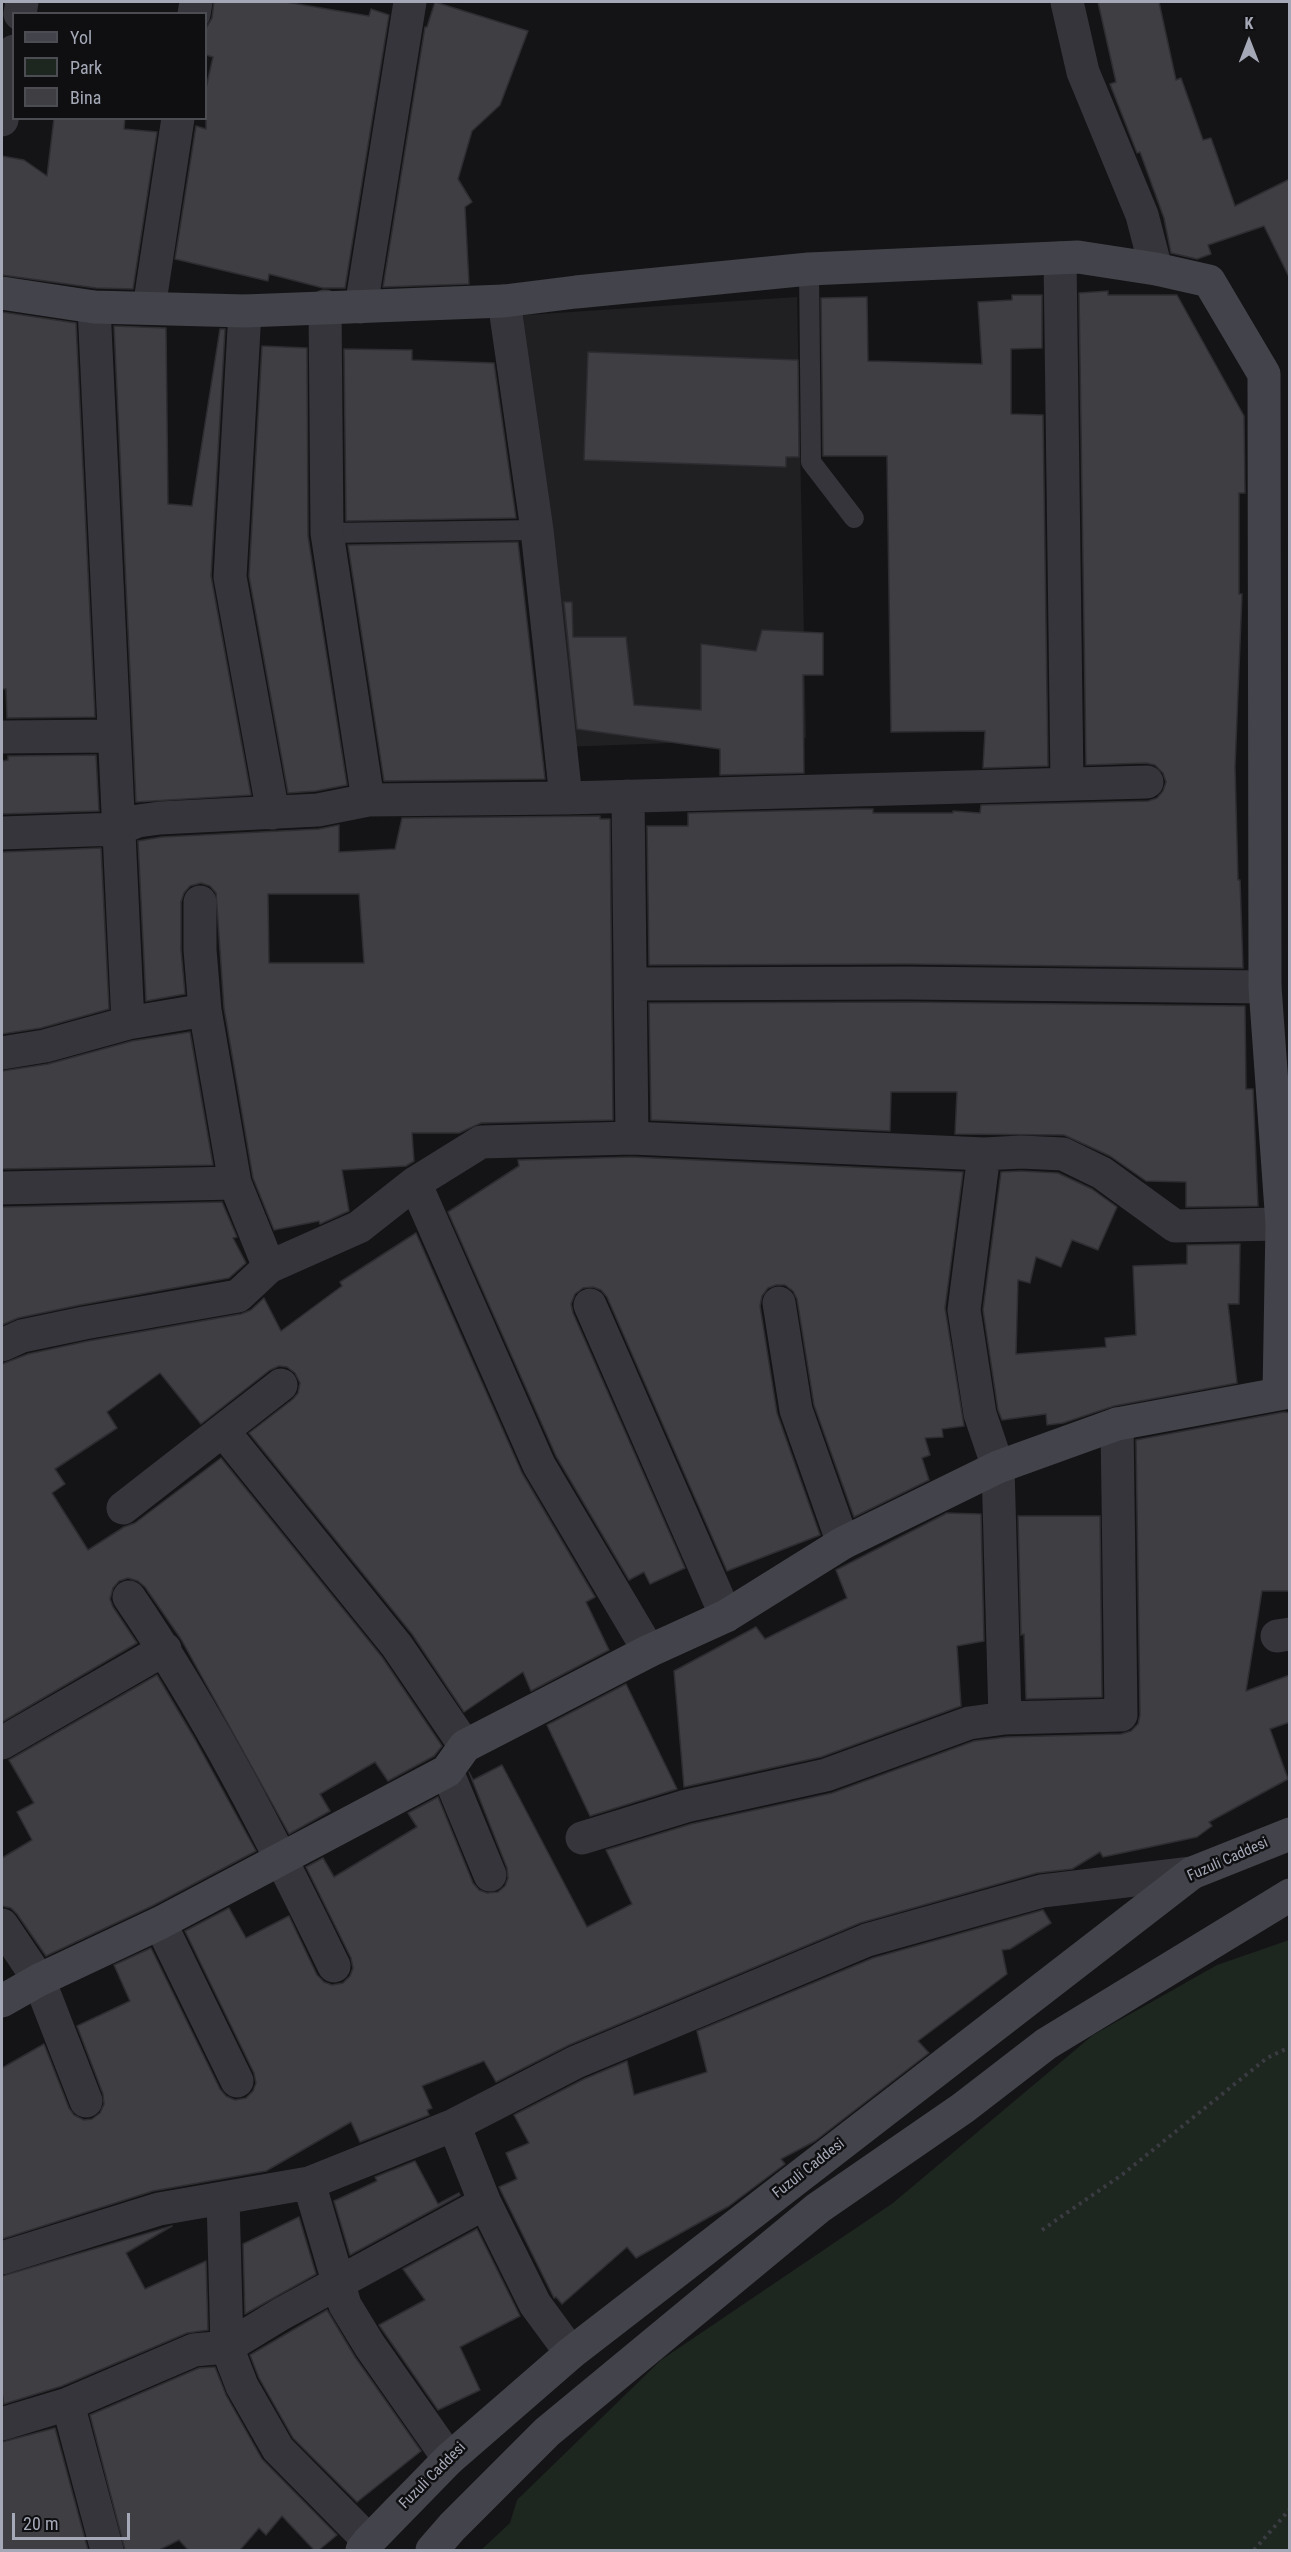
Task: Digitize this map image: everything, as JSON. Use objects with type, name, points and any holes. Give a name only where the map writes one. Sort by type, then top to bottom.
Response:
[{"type":"street","points":[[361,307],[410,2]]},
{"type":"street","points":[[1067,2],[1083,72],[1142,215],[1156,269]]},
{"type":"street","points":[[2,120],[12,62]]},
{"type":"street","points":[[149,308],[178,120]]},
{"type":"street","points":[[2,293],[94,307],[245,311],[324,306],[361,307],[504,301],[809,269],[1078,256],[1156,269],[1209,281],[1263,374],[1265,987],[1282,1224],[1284,1392],[1117,1424],[998,1467],[843,1543],[726,1616],[649,1651],[282,1858],[160,1923],[39,1980],[2,2001]]},
{"type":"street","points":[[1060,258],[1067,784]]},
{"type":"street","points":[[504,301],[537,530],[566,798]]},
{"type":"street","points":[[324,306],[327,533],[368,800]]},
{"type":"street","points":[[94,307],[128,1023]]},
{"type":"street","points":[[245,311],[230,577],[273,813]]},
{"type":"street","points":[[2,737],[113,736]]},
{"type":"street","points":[[2,833],[118,829],[138,821],[160,818],[318,810],[368,800],[566,798],[1147,782]]},
{"type":"street","points":[[628,796],[632,1138]]},
{"type":"street","points":[[200,902],[200,950],[205,1010],[235,1183],[269,1267]]},
{"type":"street","points":[[631,984],[906,983],[1265,987]]},
{"type":"street","points":[[2,1053],[45,1046],[128,1023],[205,1010]]},
{"type":"street","points":[[2,1345],[22,1336],[84,1323],[238,1296],[269,1267],[359,1227],[415,1183],[481,1142],[632,1138],[984,1154],[1021,1152],[1063,1154],[1102,1173],[1175,1226],[1282,1224]]},
{"type":"street","points":[[984,1154],[964,1310],[980,1414],[998,1467],[1005,1718]]},
{"type":"street","points":[[2,1188],[235,1183]]},
{"type":"street","points":[[415,1183],[539,1465],[649,1651]]},
{"type":"street","points":[[779,1303],[796,1410],[843,1543]]},
{"type":"street","points":[[590,1305],[726,1616]]},
{"type":"street","points":[[123,1508],[224,1432],[281,1385]]},
{"type":"street","points":[[582,1838],[686,1806],[826,1775],[969,1722],[1005,1718],[1121,1715],[1117,1424]]},
{"type":"street","points":[[224,1432],[397,1646],[456,1758],[490,1875]]},
{"type":"street","points":[[129,1597],[165,1649],[282,1858],[333,1966]]},
{"type":"street","points":[[2,1743],[165,1649]]},
{"type":"street","name":"Fuzuli Caddesi","points":[[366,2546],[449,2459],[571,2353],[1192,1873],[1290,1834]]},
{"type":"street","points":[[2,2258],[159,2209],[309,2183],[454,2125],[576,2062],[867,1940],[1042,1891],[1192,1873]]},
{"type":"street","points":[[432,2550],[547,2432],[818,2208],[963,2108],[1046,2044],[1290,1895]]},
{"type":"street","points":[[160,1923],[237,2081]]},
{"type":"street","points":[[2,1925],[39,1980],[86,2101]]},
{"type":"street","points":[[454,2125],[484,2204],[535,2304],[571,2353]]},
{"type":"street","points":[[309,2183],[345,2305],[370,2346],[449,2459]]},
{"type":"street","points":[[223,2198],[227,2347],[242,2386],[278,2449],[366,2546]]},
{"type":"street","points":[[2,2424],[68,2404],[194,2350],[227,2347],[281,2314],[484,2204]]},
{"type":"street","points":[[68,2404],[107,2550]]},
{"type":"lane","points":[[809,269],[812,462],[854,519]]},
{"type":"lane","points":[[327,533],[537,530]]},
{"type":"path","points":[[1042,2230],[1122,2174],[1267,2058],[1290,2047]]},
{"type":"path","points":[[1254,2550],[1290,2509]]},
{"type":"shaded area","points":[[797,297],[806,738],[563,747],[511,316]]},
{"type":"green space","points":[[1289,1940],[1289,2550],[481,2550],[510,2523],[517,2500],[661,2360],[893,2203],[1093,2035],[1217,1965]]},
{"type":"building","points":[[214,2],[286,2],[369,16],[371,9],[389,15],[345,288],[323,288],[269,274],[268,281],[175,259],[196,126],[206,129],[207,84],[213,57],[207,55],[207,26],[212,18]]},
{"type":"building","points":[[435,2],[528,31],[500,105],[472,131],[458,179],[472,202],[465,207],[469,284],[383,287],[425,27],[427,27]]},
{"type":"building","points":[[1098,2],[1159,2],[1176,80],[1181,78],[1203,140],[1211,138],[1235,206],[1290,179],[1290,279],[1264,226],[1208,245],[1211,254],[1197,259],[1171,253],[1164,218],[1140,152],[1137,153],[1110,84],[1116,82]]},
{"type":"building","points":[[54,120],[125,120],[124,129],[157,132],[133,289],[96,288],[2,275],[2,156],[24,160],[47,176]]},
{"type":"building","points":[[1108,291],[1108,295],[1177,295],[1244,416],[1245,493],[1239,493],[1239,594],[1242,594],[1235,767],[1243,968],[907,964],[649,965],[647,826],[688,826],[688,813],[873,809],[873,813],[953,813],[953,811],[980,813],[981,805],[1148,801],[1157,798],[1163,791],[1166,782],[1163,773],[1155,765],[1146,763],[1086,765],[1079,293]]},
{"type":"building","points":[[1012,295],[1042,295],[1042,348],[1011,349],[1011,414],[1043,415],[1048,766],[983,768],[985,731],[891,732],[887,456],[823,456],[821,298],[867,297],[868,361],[982,364],[978,302],[1012,300]]},
{"type":"building","points":[[2,312],[76,323],[95,717],[7,718],[6,689],[2,689]]},
{"type":"building","points":[[114,326],[166,328],[168,504],[192,506],[220,329],[225,329],[211,576],[251,795],[136,802]]},
{"type":"building","points":[[262,346],[307,348],[308,536],[347,785],[316,791],[288,793],[249,576]]},
{"type":"building","points":[[344,349],[412,350],[412,360],[494,363],[516,518],[346,521]]},
{"type":"building","points":[[588,352],[798,360],[799,457],[786,457],[786,467],[584,460]]},
{"type":"building","points":[[518,542],[545,779],[384,781],[348,545]]},
{"type":"building","points":[[564,602],[572,602],[573,637],[626,637],[634,705],[701,710],[701,644],[756,651],[762,630],[823,633],[823,675],[803,675],[804,773],[720,775],[720,749],[577,729]]},
{"type":"building","points":[[96,755],[99,811],[2,814],[2,761],[8,760],[8,756]]},
{"type":"building","points":[[600,816],[600,819],[610,819],[613,1120],[481,1123],[459,1133],[412,1133],[414,1161],[406,1166],[342,1170],[349,1211],[320,1224],[319,1221],[274,1230],[253,1178],[224,1008],[216,893],[210,886],[201,883],[190,886],[181,902],[181,950],[185,994],[146,1001],[138,841],[162,837],[319,829],[339,825],[339,852],[395,849],[402,818]],"holes":[[[268,894],[359,894],[364,963],[269,963]]]},
{"type":"building","points":[[101,848],[109,1009],[41,1028],[2,1034],[2,852]]},
{"type":"building","points":[[907,1002],[1245,1006],[1246,1089],[1253,1089],[1258,1206],[1186,1207],[1186,1182],[1146,1181],[1110,1156],[1064,1135],[955,1134],[957,1092],[891,1092],[890,1131],[651,1120],[649,1003]]},
{"type":"building","points":[[190,1032],[213,1165],[2,1169],[2,1071],[48,1064],[132,1041]]},
{"type":"building","points":[[632,1157],[963,1172],[945,1308],[964,1426],[942,1429],[943,1437],[925,1438],[930,1455],[922,1458],[929,1480],[854,1517],[814,1405],[797,1299],[793,1291],[785,1285],[768,1288],[762,1296],[760,1306],[777,1413],[820,1535],[727,1571],[607,1297],[601,1290],[593,1287],[583,1288],[575,1294],[571,1304],[573,1313],[685,1568],[650,1584],[644,1572],[629,1580],[556,1456],[448,1212],[519,1166],[518,1160]]},
{"type":"building","points":[[1001,1172],[1058,1173],[1092,1189],[1117,1207],[1098,1250],[1072,1240],[1061,1267],[1036,1257],[1030,1283],[1018,1280],[1016,1354],[1106,1347],[1105,1338],[1136,1335],[1133,1266],[1187,1264],[1187,1245],[1240,1244],[1239,1304],[1228,1304],[1237,1383],[1114,1406],[1063,1423],[1047,1425],[1046,1414],[1002,1420],[998,1410],[983,1310]]},
{"type":"building","points":[[222,1202],[237,1237],[233,1238],[246,1263],[229,1278],[80,1305],[18,1318],[2,1325],[2,1207]]},
{"type":"building","points":[[416,1233],[522,1473],[595,1597],[586,1602],[609,1650],[531,1691],[523,1672],[464,1712],[412,1634],[249,1433],[298,1393],[300,1383],[295,1373],[287,1367],[279,1366],[270,1370],[201,1424],[160,1373],[107,1412],[117,1428],[55,1469],[65,1484],[52,1493],[88,1550],[124,1527],[135,1523],[221,1458],[382,1657],[442,1746],[434,1756],[388,1781],[375,1762],[320,1794],[330,1811],[289,1834],[181,1639],[145,1587],[138,1581],[128,1578],[119,1581],[113,1588],[110,1599],[137,1643],[2,1722],[2,1364],[28,1354],[88,1341],[241,1314],[251,1310],[264,1298],[281,1331],[342,1286],[340,1282]]},
{"type":"building","points":[[1284,1412],[1290,1413],[1290,1591],[1262,1591],[1246,1691],[1290,1675],[1290,1722],[1270,1729],[1288,1779],[1209,1822],[1212,1826],[1197,1837],[1103,1857],[1100,1852],[1072,1869],[1037,1873],[860,1923],[569,2045],[496,2082],[484,2061],[422,2086],[432,2108],[427,2110],[429,2115],[360,2142],[351,2122],[266,2171],[153,2191],[2,2239],[2,2068],[44,2044],[69,2108],[74,2115],[84,2120],[92,2119],[100,2113],[104,2104],[103,2094],[77,2026],[130,2001],[114,1965],[151,1948],[220,2089],[226,2096],[235,2100],[246,2098],[253,2091],[256,2083],[254,2073],[185,1931],[229,1908],[246,1938],[289,1916],[317,1975],[324,1982],[332,1985],[343,1983],[350,1976],[353,1968],[351,1958],[306,1867],[323,1858],[334,1877],[417,1827],[408,1813],[438,1797],[473,1883],[479,1890],[487,1893],[498,1892],[505,1886],[508,1878],[507,1868],[469,1772],[473,1780],[502,1765],[587,1927],[632,1904],[606,1850],[691,1824],[832,1793],[974,1741],[1007,1737],[1121,1734],[1131,1731],[1138,1724],[1140,1715],[1136,1440]]},
{"type":"building","points":[[947,1513],[981,1514],[984,1641],[957,1646],[961,1706],[821,1757],[684,1787],[674,1671],[756,1627],[765,1639],[847,1598],[836,1570]]},
{"type":"building","points":[[1018,1516],[1100,1516],[1102,1697],[1026,1699],[1024,1634],[1021,1635]]},
{"type":"building","points":[[157,1675],[256,1851],[152,1906],[46,1956],[17,1914],[11,1908],[2,1906],[2,1858],[32,1840],[17,1812],[34,1803],[9,1760]]},
{"type":"building","points":[[626,1684],[677,1789],[590,1816],[547,1725]]},
{"type":"building","points":[[1043,1910],[1051,1923],[1010,1949],[1002,1950],[1007,1974],[918,2041],[929,2053],[815,2141],[781,2159],[785,2164],[729,2206],[636,2258],[627,2247],[562,2304],[556,2297],[554,2298],[499,2187],[517,2179],[506,2153],[529,2143],[514,2115],[584,2079],[627,2061],[634,2095],[707,2072],[697,2031],[873,1958]]},
{"type":"building","points":[[415,2161],[438,2204],[459,2193],[460,2195],[350,2255],[334,2201],[377,2181],[375,2177]]},
{"type":"building","points":[[299,2217],[316,2274],[245,2314],[243,2244]]},
{"type":"building","points":[[172,2226],[126,2253],[145,2289],[206,2261],[208,2330],[187,2333],[62,2386],[4,2404],[2,2393],[2,2276]]},
{"type":"building","points":[[477,2229],[520,2316],[460,2347],[480,2390],[438,2410],[379,2325],[425,2300],[403,2269]]},
{"type":"building","points":[[327,2310],[355,2357],[421,2451],[357,2502],[293,2438],[259,2378],[250,2355]]},
{"type":"building","points":[[215,2367],[226,2395],[262,2459],[337,2535],[319,2550],[314,2550],[282,2516],[266,2535],[259,2528],[240,2550],[188,2550],[179,2540],[159,2550],[125,2550],[90,2415],[199,2368]]},
{"type":"building","points":[[55,2428],[88,2550],[2,2550],[2,2442]]}]
